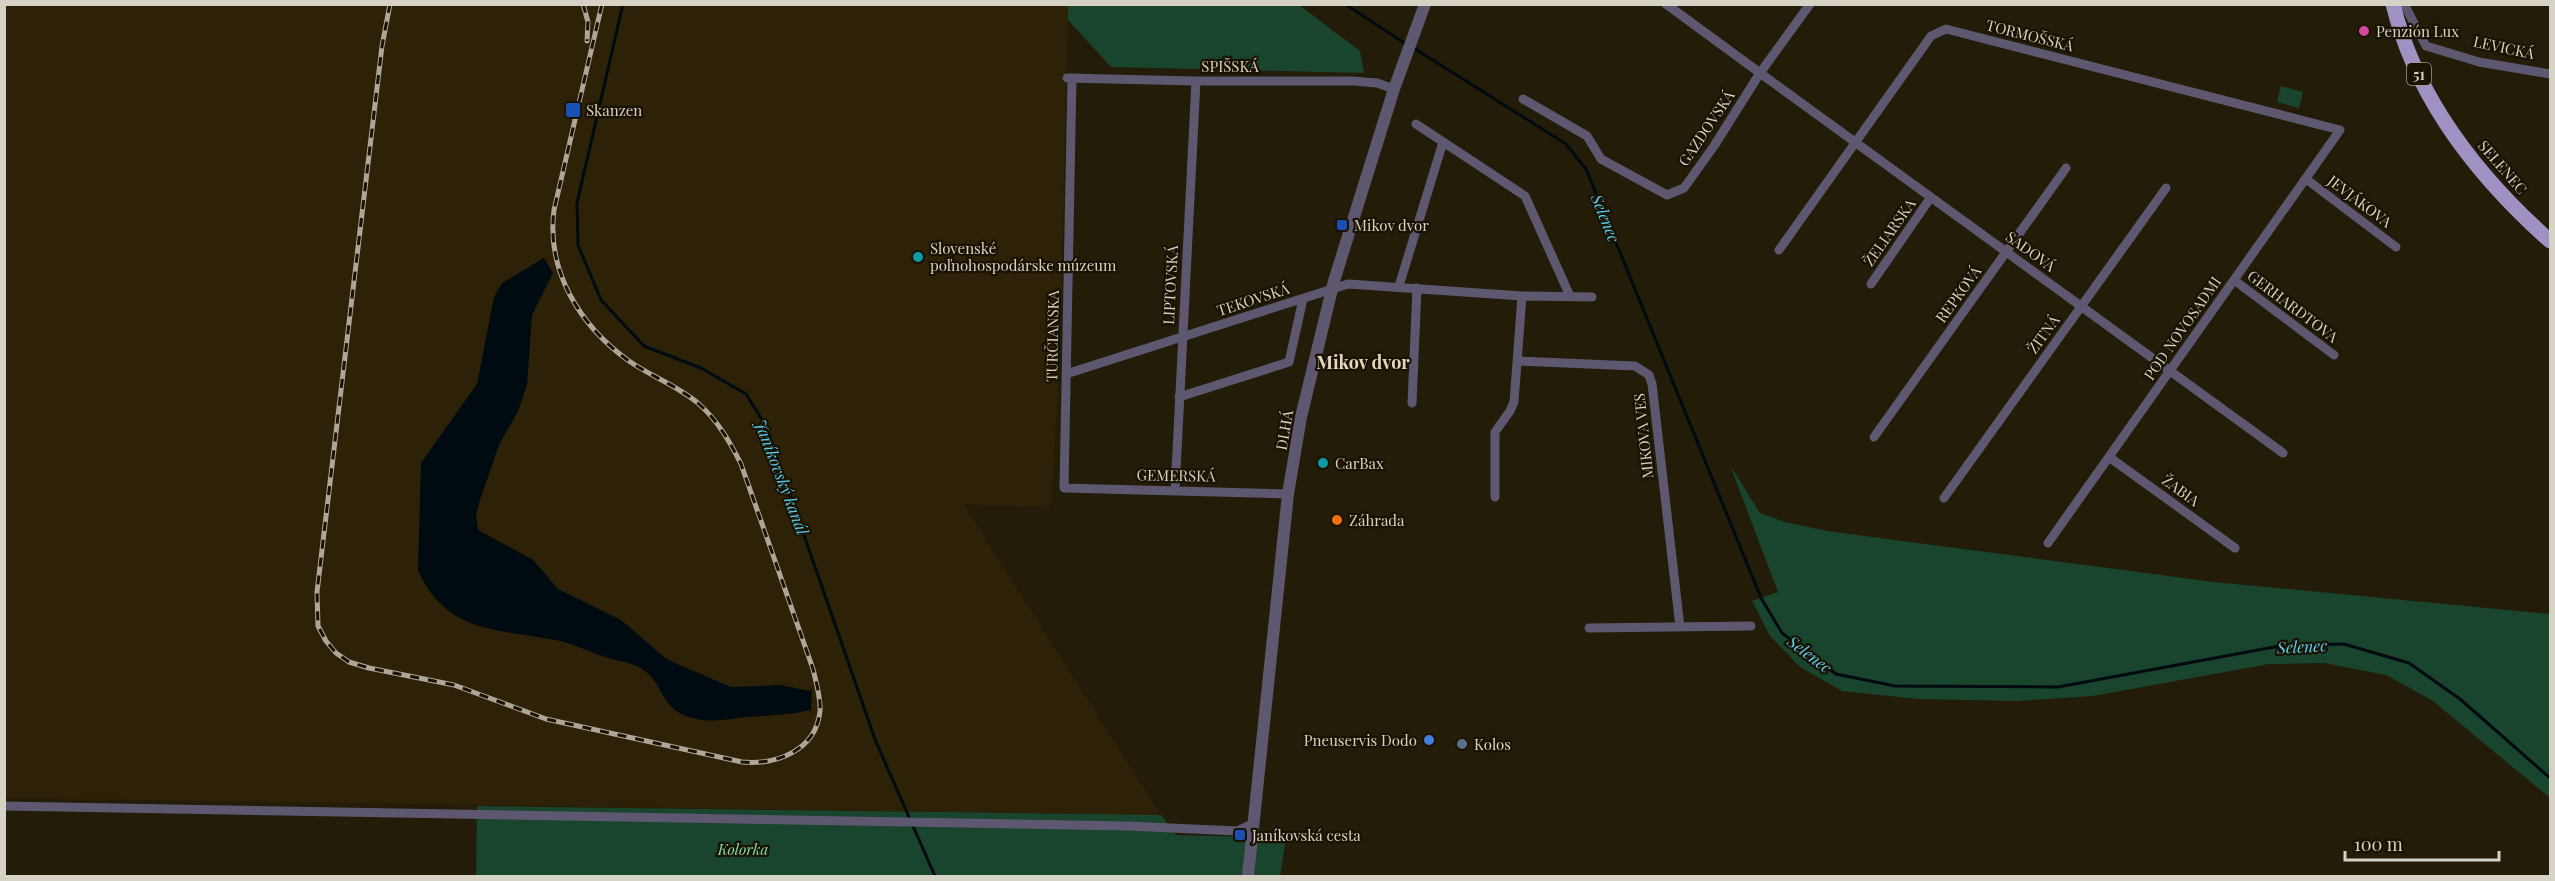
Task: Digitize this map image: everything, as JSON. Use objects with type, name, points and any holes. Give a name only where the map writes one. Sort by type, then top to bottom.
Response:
[{"type":"main road","name":"SELENEC","points":[[2393,4],[2413,63],[2456,139],[2484,176],[2550,241]]},
{"type":"street","name":"DLHÁ","points":[[1248,876],[1288,494],[1301,417],[1332,290],[1394,89],[1425,4]]},
{"type":"street","name":"SADOVÁ","points":[[1666,4],[2283,453]]},
{"type":"street","points":[[1760,73],[1810,4]]},
{"type":"street","name":"LEVICKÁ","points":[[2404,4],[2426,46],[2479,62],[2550,74]]},
{"type":"street","name":"TORMOŠSKÁ","points":[[1779,250],[1931,36],[1946,29],[2340,130]]},
{"type":"street","name":"GAZDOVSKÁ","points":[[1522,99],[1587,136],[1601,159],[1667,195],[1684,188],[1714,146],[1760,73]]},
{"type":"street","name":"SPIŠSKÁ","points":[[1069,78],[1361,82],[1377,83],[1394,89]]},
{"type":"street","name":"TURČIANSKA","points":[[1064,488],[1069,78]]},
{"type":"street","name":"LIPTOVSKÁ","points":[[1175,490],[1196,81]]},
{"type":"street","points":[[1416,124],[1525,196],[1570,297]]},
{"type":"street","name":"POD NOVOSADMI","points":[[2048,543],[2340,130]]},
{"type":"street","points":[[1399,286],[1443,142]]},
{"type":"street","name":"REPKOVÁ","points":[[1874,437],[2066,168]]},
{"type":"street","name":"JEVJÁKOVA","points":[[2306,179],[2396,247]]},
{"type":"street","name":"ŽITNÁ","points":[[1944,498],[2166,188]]},
{"type":"street","name":"ŽELIARSKA","points":[[1872,284],[1931,197]]},
{"type":"street","name":"GERHARDTOVA","points":[[2234,280],[2334,355]]},
{"type":"street","name":"TEKOVSKÁ","points":[[1066,374],[1348,284],[1522,296],[1592,297]]},
{"type":"street","points":[[1413,403],[1417,288]]},
{"type":"street","points":[[1496,498],[1495,432],[1514,402],[1522,296]]},
{"type":"street","points":[[1179,397],[1289,362],[1303,299]]},
{"type":"street","name":"MIKOVA VES","points":[[1518,360],[1635,366],[1649,375],[1652,384],[1680,627]]},
{"type":"street","name":"ŽABIA","points":[[2109,457],[2235,548]]},
{"type":"street","name":"GEMERSKÁ","points":[[1064,488],[1288,494]]},
{"type":"street","points":[[1588,627],[1751,626]]},
{"type":"street","points":[[4,806],[903,822],[1237,831],[1252,824]]},
{"type":"shaded area","points":[[5,5],[1068,5],[1060,354],[1051,507],[964,505],[1161,815],[5,798]]},
{"type":"shaded area","points":[[544,258],[553,273],[532,315],[527,385],[518,411],[499,445],[481,497],[476,514],[478,530],[533,560],[558,589],[621,620],[664,657],[675,663],[731,687],[780,685],[810,691],[812,687],[811,713],[810,710],[712,721],[683,715],[667,702],[652,678],[634,665],[556,640],[494,630],[475,624],[458,617],[443,606],[429,591],[418,570],[421,463],[477,384],[494,297],[502,283]]},
{"type":"green space","points":[[1068,5],[1299,5],[1360,51],[1364,73],[1111,67],[1068,20]]},
{"type":"green space","points":[[2281,86],[2303,92],[2299,108],[2277,102]]},
{"type":"green space","points":[[1730,465],[1760,513],[1785,522],[1827,531],[2214,582],[2550,614],[2550,798],[2433,701],[2386,675],[2324,663],[2269,664],[2093,696],[2018,701],[1918,699],[1842,691],[1800,667],[1770,636],[1752,601],[1778,592]]},
{"type":"green space","name":"Kolorka","points":[[477,806],[1161,815],[1176,835],[1286,838],[1280,876],[476,876]]},
{"type":"waterway","name":"Janíkovský kanál","points":[[623,4],[577,203],[578,245],[601,300],[644,346],[701,368],[746,394],[766,426],[876,742],[935,876]]},
{"type":"waterway","name":"Selenec","points":[[1345,4],[1406,44]]},
{"type":"waterway","name":"Selenec","points":[[1412,47],[1566,144],[1586,169],[1761,598],[1782,633],[1836,674],[1895,686],[2058,687],[2285,645],[2344,644],[2409,663],[2460,699],[2550,778]]},
{"type":"railway","points":[[390,4],[382,46],[317,592],[318,626],[336,653],[349,662],[454,685],[546,719],[742,762],[768,761],[781,758],[803,746],[817,725],[820,701],[813,669],[741,464],[723,432],[699,404],[629,361],[595,331],[570,295],[555,254],[554,210],[602,4]]},
{"type":"railway","points":[[583,4],[588,22],[587,41]]},
{"type":"place","name":"Penzión Lux","points":[[2364,31]]},
{"type":"place","name":"Skanzen","points":[[573,110]]},
{"type":"place","name":"Mikov dvor","points":[[1342,225]]},
{"type":"place","name":"Slovenské poľnohospodárske múzeum","points":[[918,257]]},
{"type":"place","name":"CarBax","points":[[1323,463]]},
{"type":"place","name":"Záhrada","points":[[1337,520]]},
{"type":"place","name":"Pneuservis Dodo","points":[[1429,740]]},
{"type":"place","name":"Kolos","points":[[1462,744]]},
{"type":"place","name":"Janíkovská cesta","points":[[1240,835]]},
{"type":"district","name":"Mikov dvor","points":[[1363,362]]}]
